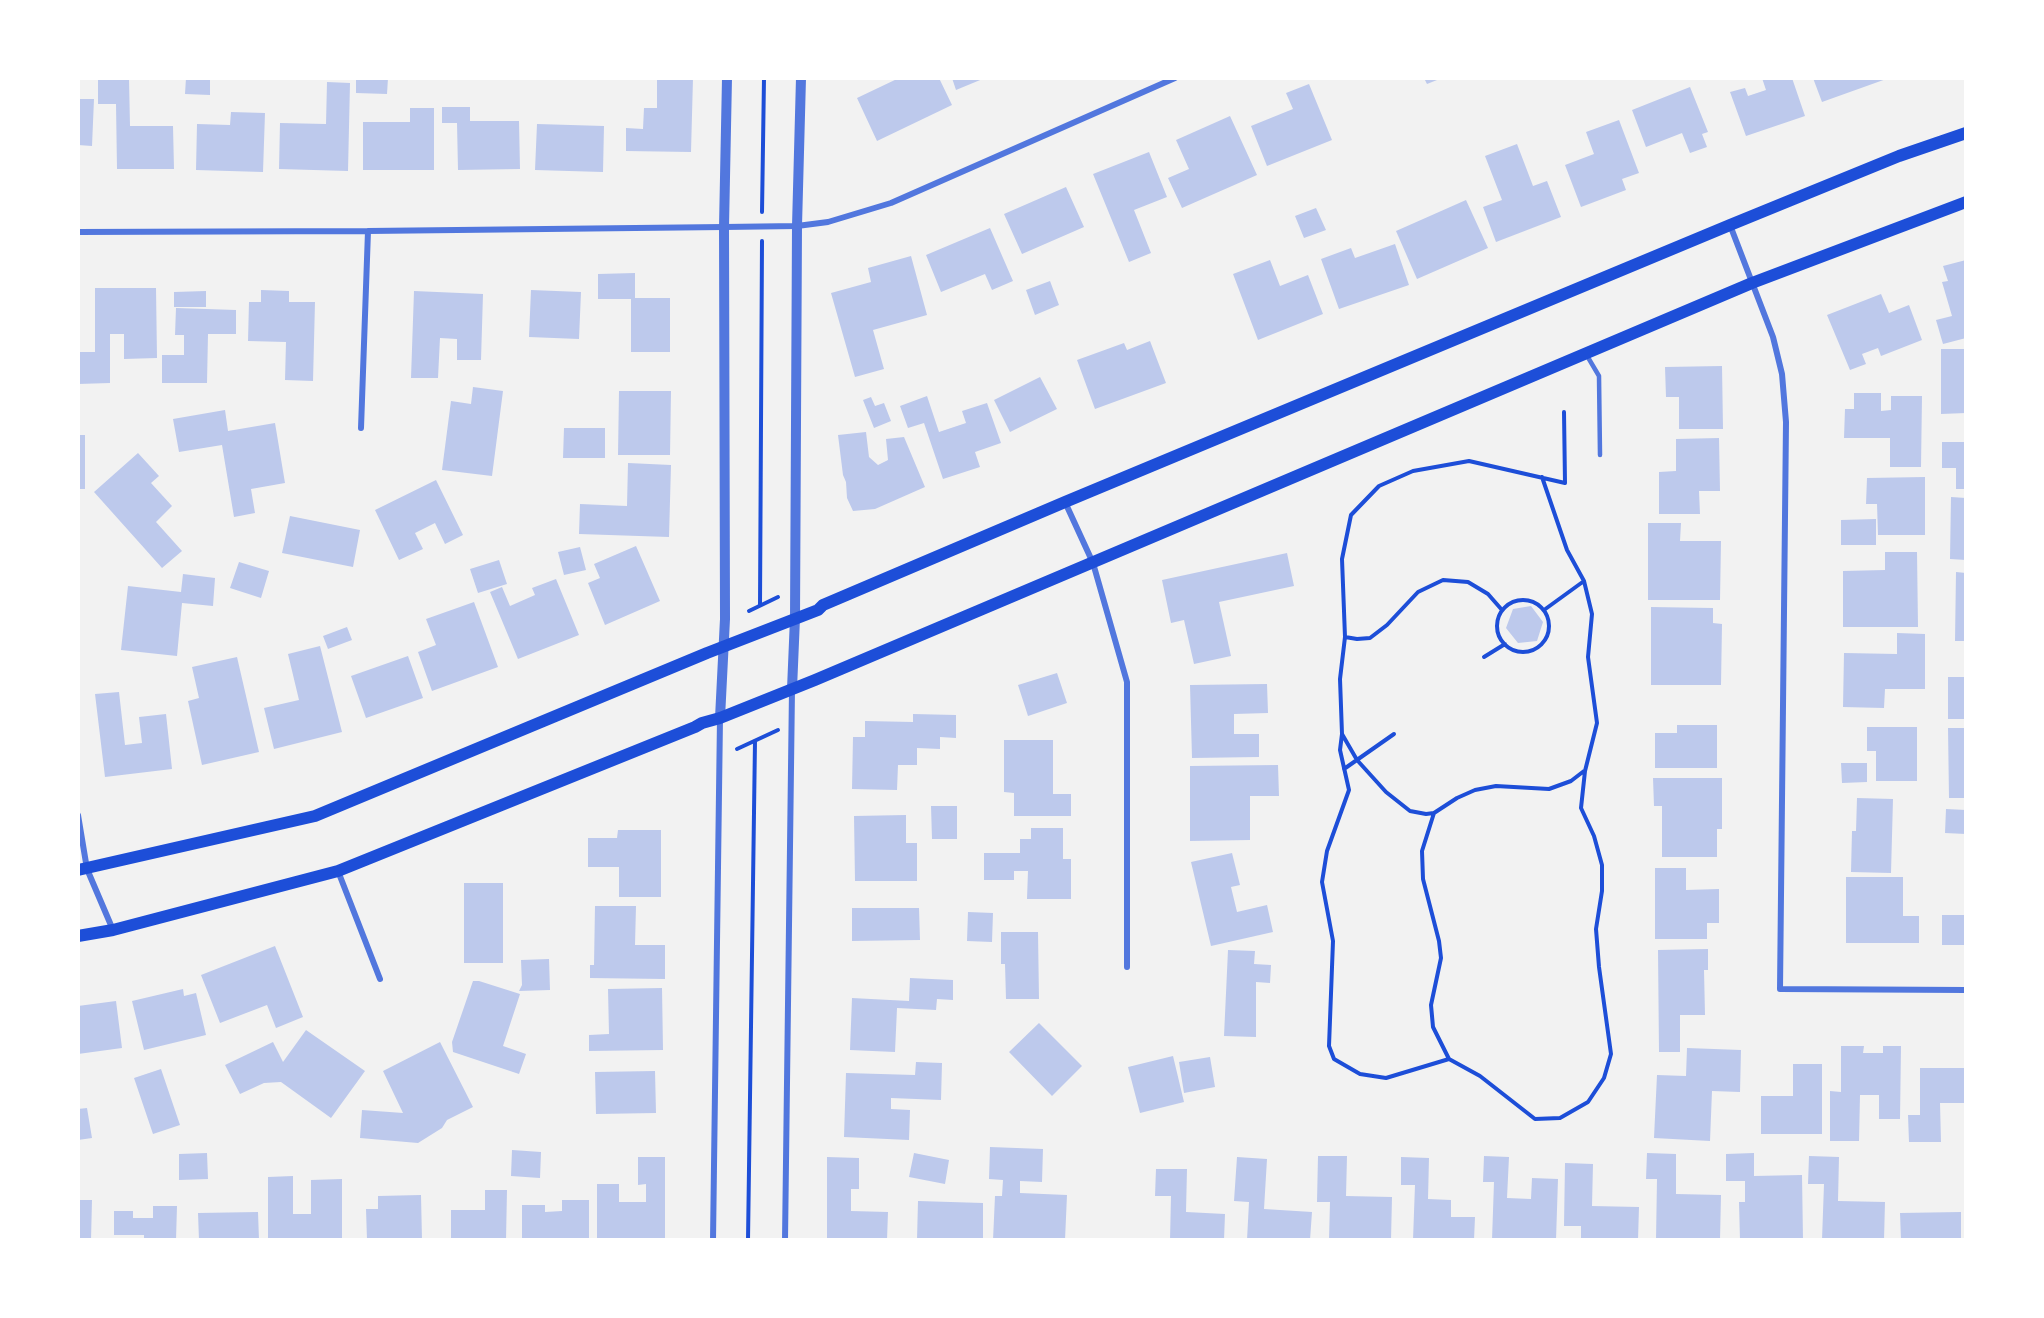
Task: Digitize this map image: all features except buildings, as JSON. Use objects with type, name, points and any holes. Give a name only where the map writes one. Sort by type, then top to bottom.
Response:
[{"type":"main road","points":[[82,870],[315,816],[818,610],[823,605],[1065,502],[1730,225],[1899,156],[1966,133]]},
{"type":"main road","points":[[78,936],[113,930],[338,870],[792,689],[1752,283],[1966,202]]},
{"type":"street","points":[[713,1240],[720,718],[725,647],[724,227],[728,78]]},
{"type":"street","points":[[785,1240],[792,689],[795,618],[797,226],[801,78]]},
{"type":"street","points":[[78,232],[724,227],[797,226],[828,222],[891,203],[1175,78]]},
{"type":"street","points":[[1730,225],[1773,337],[1782,374],[1786,422],[1780,989],[1966,990]]},
{"type":"street","points":[[361,428],[368,231]]},
{"type":"street","points":[[1065,502],[1093,563],[1127,682],[1127,967]]},
{"type":"street","points":[[78,815],[82,870],[113,930]]},
{"type":"street","points":[[338,870],[380,979]]},
{"type":"lane","points":[[1586,354],[1599,376],[1600,455]]},
{"type":"path","points":[[762,198],[764,78]]},
{"type":"path","points":[[760,605],[762,257]]},
{"type":"path","points":[[1449,1059],[1386,1078],[1360,1074],[1334,1059],[1329,1046],[1333,941],[1322,882],[1327,851],[1349,790],[1340,750],[1342,734],[1340,679],[1345,637],[1342,559],[1351,515],[1378,486],[1413,471],[1469,461],[1565,483],[1564,412]]},
{"type":"path","points":[[1434,813],[1422,851],[1423,879],[1439,940],[1441,958],[1431,1005],[1433,1027],[1449,1059],[1480,1076],[1535,1119],[1560,1118],[1588,1102],[1605,1078],[1611,1053],[1596,929],[1602,891],[1602,865],[1594,836],[1581,808],[1585,771],[1597,723],[1588,657],[1593,614],[1584,581],[1567,550],[1542,477]]},
{"type":"path","points":[[1345,637],[1370,638],[1387,625],[1418,592],[1443,580],[1468,582],[1488,594],[1503,610]]},
{"type":"path","points":[[1544,610],[1584,581]]},
{"type":"path","points":[[749,611],[787,593]]},
{"type":"path","points":[[1517,600],[1535,602],[1544,610],[1549,621],[1547,637],[1533,650],[1513,650],[1499,636],[1498,618],[1503,610],[1517,600]]},
{"type":"path","points":[[1484,657],[1505,644]]},
{"type":"path","points":[[737,749],[784,727]]},
{"type":"path","points":[[1342,734],[1357,760],[1386,792],[1410,811],[1426,814],[1434,813],[1457,798],[1475,790],[1496,786],[1549,789],[1571,781],[1585,771]]},
{"type":"path","points":[[1344,769],[1394,734]]},
{"type":"path","points":[[748,1240],[755,741]]}]
